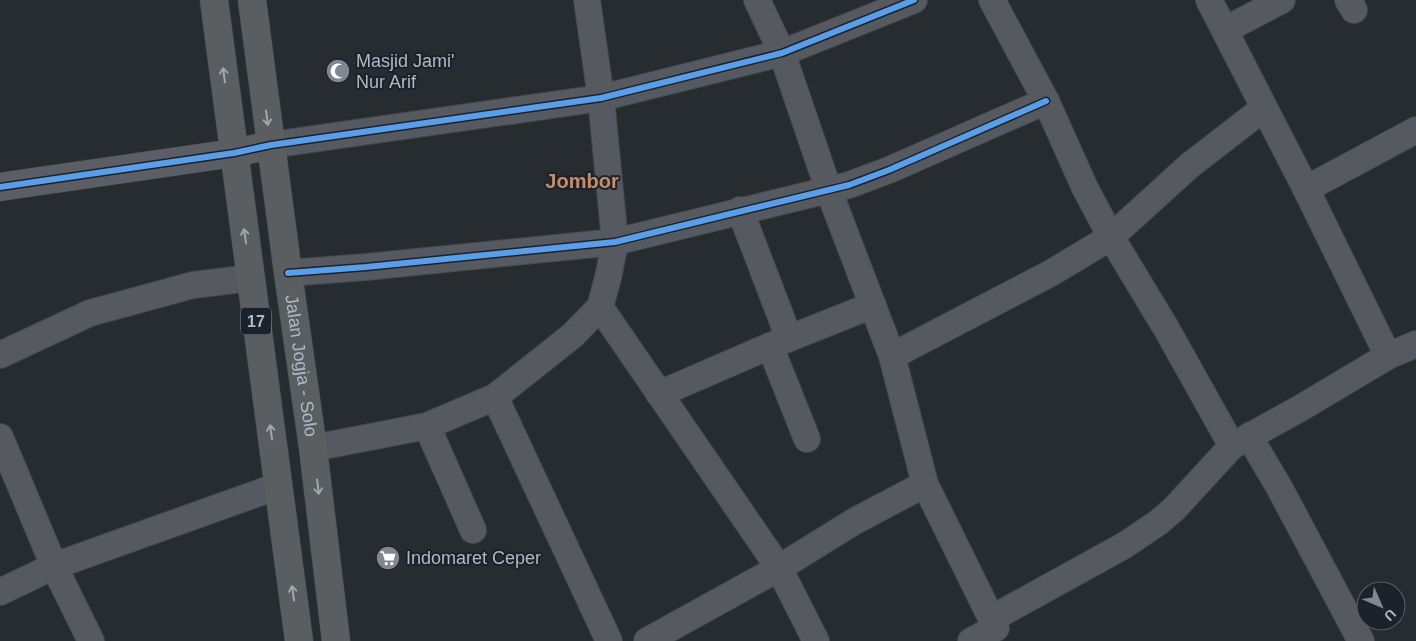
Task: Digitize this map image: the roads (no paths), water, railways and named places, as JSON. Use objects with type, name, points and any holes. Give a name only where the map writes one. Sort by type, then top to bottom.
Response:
[{"type":"highway","name":"17","points":[[214,0],[299,641]]},
{"type":"highway","name":"Jalan Jogja - Solo","points":[[252,0],[288,273],[314,448],[336,641]]},
{"type":"street","points":[[314,448],[427,426],[495,396],[573,335],[600,307],[615,242],[601,98],[587,0]]},
{"type":"street","points":[[757,0],[782,53],[830,191],[892,356],[925,484],[996,628],[972,641]]},
{"type":"street","points":[[0,187],[234,153],[271,145],[601,98],[782,53],[914,0]]},
{"type":"street","points":[[992,0],[1046,101],[1085,188],[1111,237],[1166,328],[1242,441],[1253,443],[1279,487],[1361,641]]},
{"type":"street","points":[[1209,0],[1306,189],[1388,356]]},
{"type":"street","points":[[1225,30],[1282,0]]},
{"type":"street","points":[[288,273],[615,242],[740,210],[830,191],[889,170],[1046,101]]},
{"type":"street","points":[[892,356],[1051,273],[1111,237],[1189,166],[1264,108]]},
{"type":"street","points":[[1306,189],[1416,130]]},
{"type":"street","points":[[740,210],[807,439]]},
{"type":"street","points":[[0,355],[90,313],[193,285],[250,278]]},
{"type":"street","points":[[659,394],[780,342],[873,305]]},
{"type":"street","points":[[600,307],[779,568],[816,641]]},
{"type":"street","points":[[992,619],[1125,545],[1159,522],[1242,441],[1388,356],[1416,344]]},
{"type":"street","points":[[495,396],[609,641]]},
{"type":"street","points":[[427,426],[473,530]]},
{"type":"street","points":[[0,437],[54,566],[91,641]]},
{"type":"street","points":[[646,641],[779,568],[855,521],[925,484]]},
{"type":"street","points":[[0,592],[54,566],[278,486]]},
{"type":"place","name":"Masjid Jami' Nur Arif","points":[[338,71]]},
{"type":"place","name":"Indomaret Ceper","points":[[388,558]]},
{"type":"district","name":"Jombor","points":[[582,181]]}]
